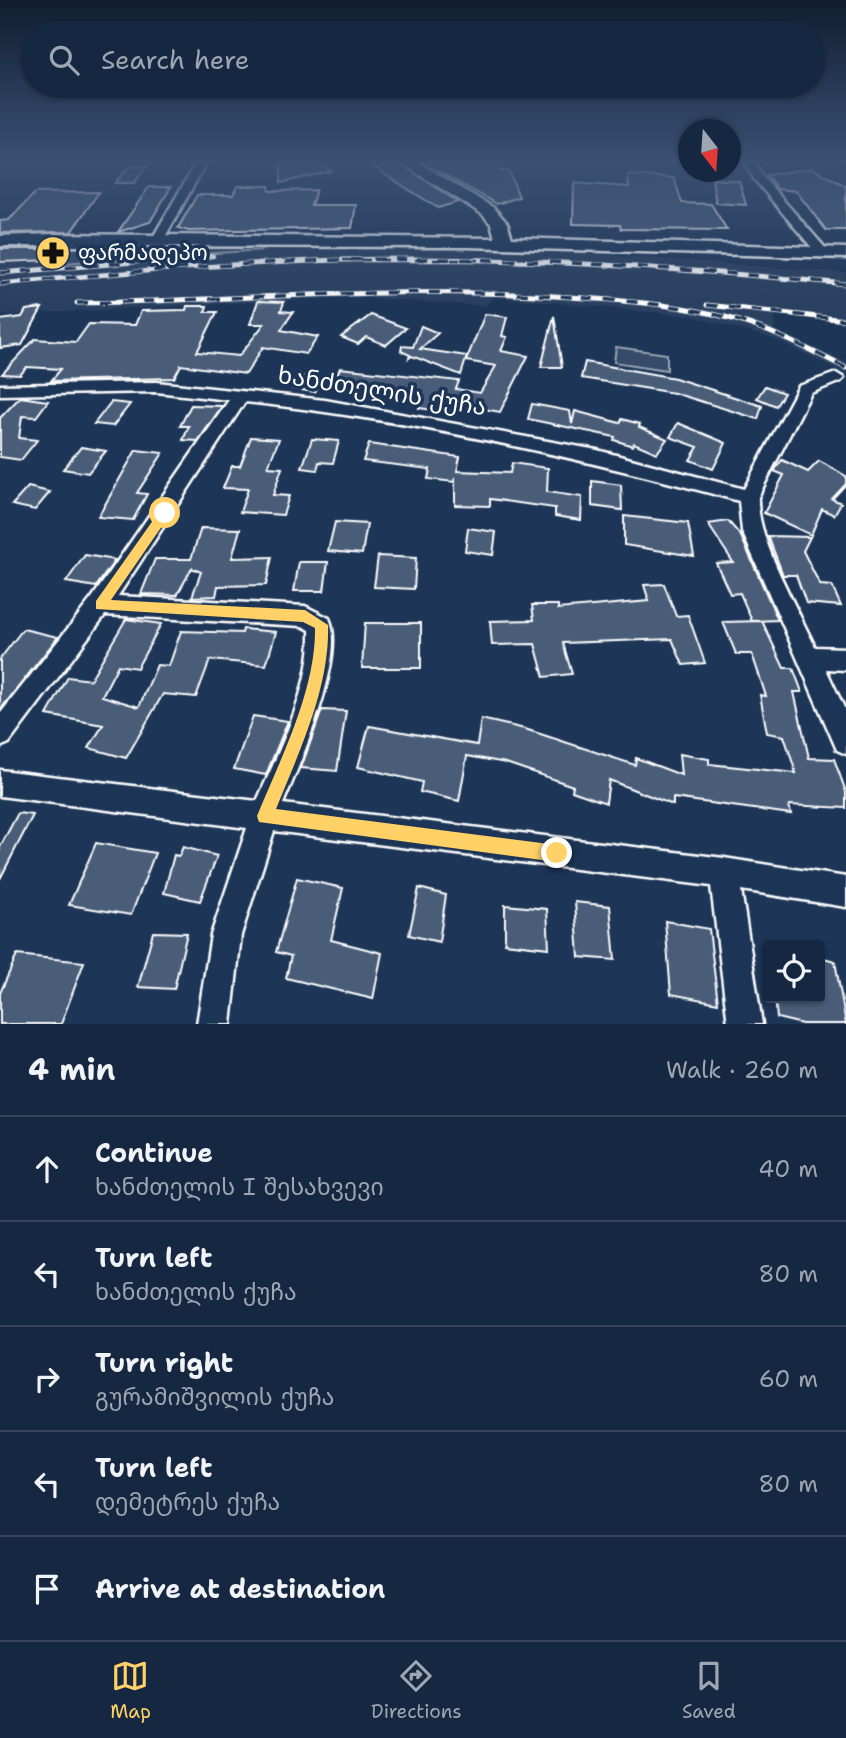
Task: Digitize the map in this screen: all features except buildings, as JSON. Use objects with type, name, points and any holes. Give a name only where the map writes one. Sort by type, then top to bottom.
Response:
[{"type":"main road","points":[[484,209],[499,223],[505,244]]},
{"type":"main road","points":[[0,241],[158,239],[846,253]]},
{"type":"street","points":[[158,239],[175,209]]},
{"type":"street","points":[[786,209],[822,253]]},
{"type":"street","points":[[836,378],[805,390],[749,497],[748,510],[752,531],[846,741]]},
{"type":"street","name":"ხანძთელის ქუჩა","points":[[0,390],[130,386],[325,405],[597,456],[749,497]]},
{"type":"street","points":[[0,734],[100,605],[242,395]]},
{"type":"street","points":[[100,605],[305,616],[321,625],[322,646],[303,723],[265,816],[226,935],[214,1024]]},
{"type":"street","points":[[810,657],[846,659]]},
{"type":"street","points":[[0,783],[724,873],[846,892]]},
{"type":"street","points":[[724,873],[745,1024]]},
{"type":"shaded area","points":[[267,243],[264,250],[62,263],[73,244]]},
{"type":"shaded area","points":[[73,244],[63,263],[264,250],[434,247],[540,250],[846,273],[846,321],[775,313],[774,330],[846,362],[846,374],[774,339],[692,316],[494,297],[485,306],[353,297],[0,315],[0,246]]},
{"type":"shaded area","points":[[616,347],[667,354],[667,370],[614,362]]},
{"type":"railway","points":[[162,260],[213,256]]},
{"type":"railway","points":[[0,273],[184,258]]},
{"type":"railway","points":[[343,260],[361,260]]},
{"type":"railway","points":[[0,284],[258,263],[361,260]]},
{"type":"railway","points":[[361,260],[466,260]]},
{"type":"railway","points":[[361,260],[466,260]]},
{"type":"railway","points":[[466,260],[487,260]]},
{"type":"railway","points":[[466,260],[629,266],[846,284]]},
{"type":"railway","points":[[77,303],[448,292],[611,300],[671,306],[729,318],[774,334],[846,368]]},
{"type":"railway","points":[[707,305],[846,320]]},
{"type":"place","name":"ფარმადეპო","points":[[53,253]]},
{"type":"route","points":[[165,513],[100,605],[305,616],[321,625],[322,646],[303,723],[265,816],[557,853]]}]
